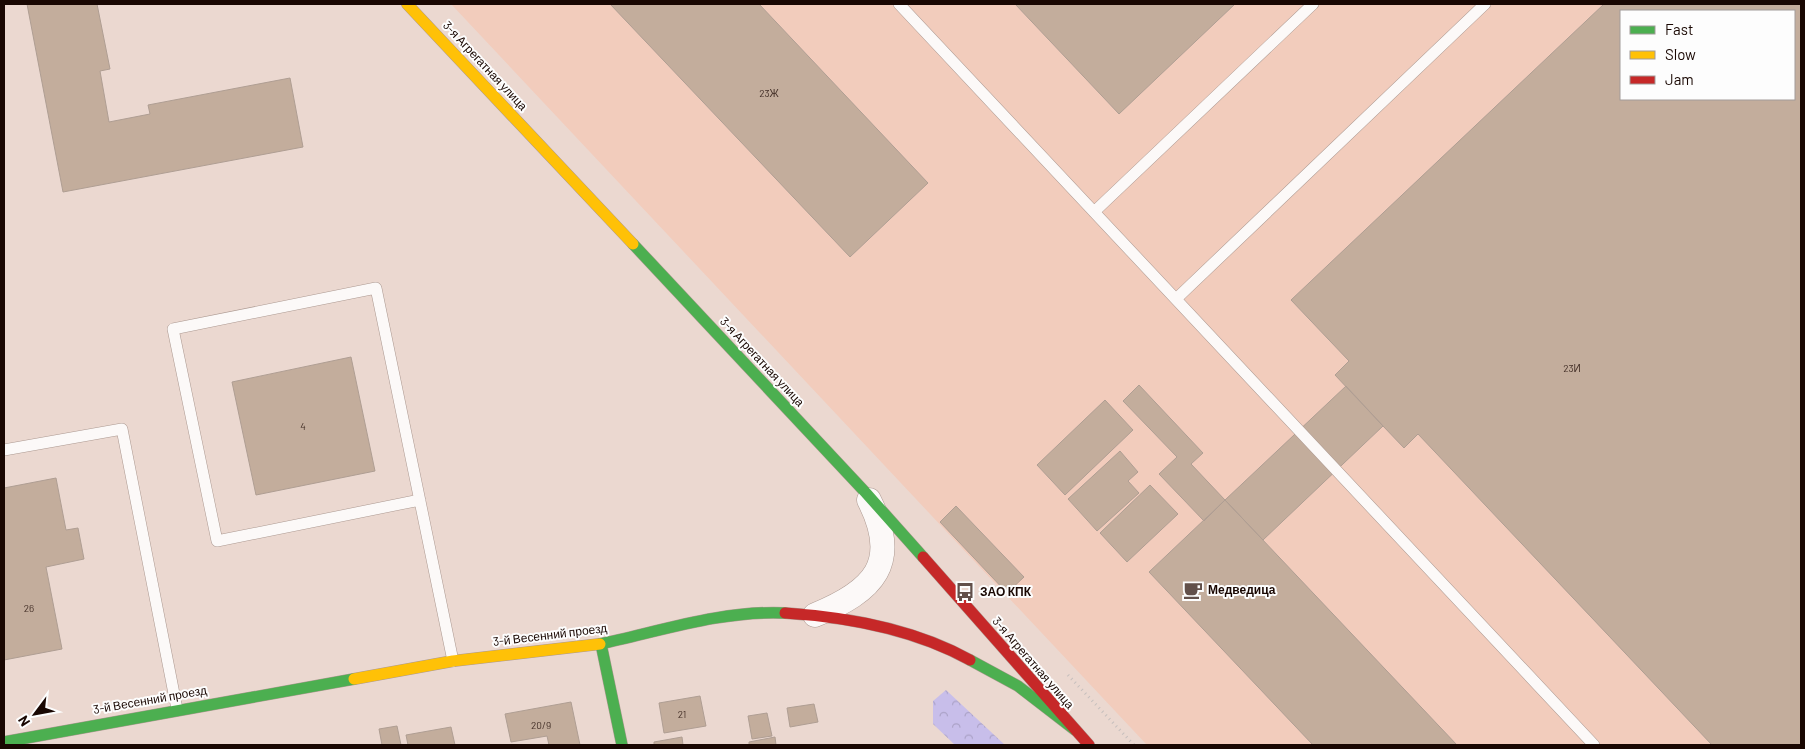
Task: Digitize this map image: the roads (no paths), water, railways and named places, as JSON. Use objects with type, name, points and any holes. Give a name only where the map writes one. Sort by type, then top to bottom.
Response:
[{"type":"street","name":"3-я Агрегатная улица","points":[[407,4],[866,493],[1089,745]]},
{"type":"street","points":[[815,615],[840,605],[863,590],[879,570],[883,546],[879,520],[866,493]]},
{"type":"street","name":"3-й Весенний проезд","points":[[4,742],[35,740],[177,709],[453,661],[601,644],[717,618],[763,612],[815,615],[881,626],[949,648],[1018,686],[1074,730]]},
{"type":"street","points":[[601,644],[622,745]]},
{"type":"lane","points":[[900,4],[1594,745]]},
{"type":"lane","points":[[1094,212],[1314,4]]},
{"type":"lane","points":[[1176,299],[1485,4]]},
{"type":"lane","points":[[420,500],[217,541],[173,329],[376,288],[420,500],[453,661]]},
{"type":"lane","points":[[4,450],[122,429],[177,709]]},
{"type":"place","name":"Медведица","points":[[1193,590]]},
{"type":"place","name":"ЗАО КПК","points":[[965,592]]}]
